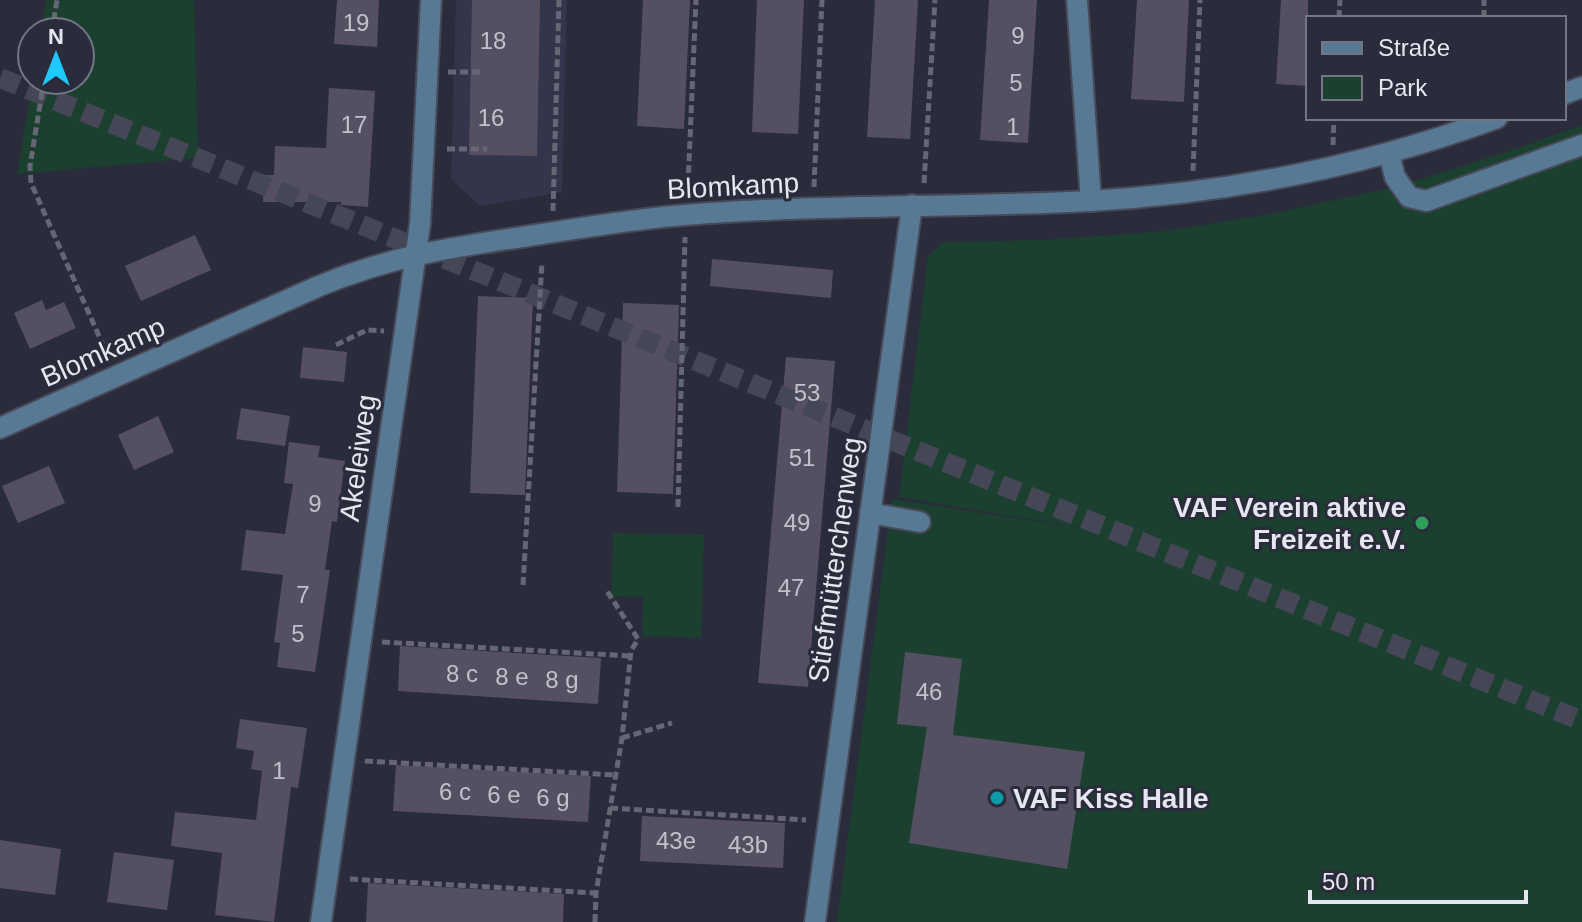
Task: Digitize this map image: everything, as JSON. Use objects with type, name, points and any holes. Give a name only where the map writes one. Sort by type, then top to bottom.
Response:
[{"type":"street","name":"Akeleiweg","points":[[321,922],[420,224],[431,0]]},
{"type":"street","points":[[1077,0],[1091,201]]},
{"type":"street","name":"Blomkamp","points":[[0,428],[319,286],[359,270],[415,254],[686,215],[1091,201],[1252,183],[1389,154],[1491,120]]},
{"type":"street","points":[[1389,154],[1395,177],[1409,197],[1426,201],[1582,145]]},
{"type":"street","name":"Stiefmütterchenweg","points":[[815,922],[870,513],[917,205]]},
{"type":"street","points":[[870,513],[920,522]]},
{"type":"path","points":[[553,232],[559,0]]},
{"type":"path","points":[[688,185],[696,0]]},
{"type":"path","points":[[813,209],[822,0]]},
{"type":"path","points":[[917,205],[935,0]]},
{"type":"path","points":[[1192,190],[1200,0]]},
{"type":"path","points":[[447,72],[481,72]]},
{"type":"path","points":[[41,96],[30,166],[31,183],[109,359]]},
{"type":"path","points":[[446,149],[487,149]]},
{"type":"path","points":[[678,507],[686,215]]},
{"type":"path","points":[[523,585],[542,262]]},
{"type":"path","points":[[336,345],[367,330],[386,331]]},
{"type":"path","points":[[595,922],[596,893],[622,738],[631,656],[638,639],[607,591]]},
{"type":"path","points":[[361,641],[631,656]]},
{"type":"path","points":[[622,738],[672,723]]},
{"type":"path","points":[[344,759],[615,775]]},
{"type":"path","points":[[610,808],[827,821]]},
{"type":"path","points":[[327,878],[596,893]]},
{"type":"shaded area","points":[[456,0],[567,0],[562,192],[480,206],[451,179]]},
{"type":"green space","points":[[46,0],[194,0],[198,158],[17,174],[30,96],[96,96],[96,16],[44,16]]},
{"type":"green space","name":"VAF Verein aktive Freizeit e.V.","points":[[1582,125],[1582,922],[837,922],[892,499],[1113,533],[899,497],[928,256],[943,242],[1046,240],[1165,231],[1265,215],[1395,187]]},
{"type":"green space","points":[[613,533],[704,535],[701,638],[642,636],[643,597],[611,596]]},
{"type":"building","points":[[337,0],[379,0],[377,47],[334,44]]},
{"type":"building","points":[[472,0],[540,0],[537,156],[469,155]]},
{"type":"building","points":[[643,0],[690,0],[684,129],[637,126]]},
{"type":"building","points":[[757,0],[804,0],[798,134],[752,132]]},
{"type":"building","points":[[875,0],[918,0],[910,139],[867,137]]},
{"type":"building","points":[[989,0],[1037,0],[1028,143],[980,140]]},
{"type":"building","points":[[1137,0],[1189,0],[1184,102],[1131,99]]},
{"type":"building","points":[[1281,0],[1308,0],[1306,86],[1276,84]]},
{"type":"building","points":[[329,88],[375,91],[368,207],[341,205],[341,202],[263,202],[264,175],[274,175],[275,146],[326,148]]},
{"type":"building","points":[[195,235],[211,270],[141,301],[125,266]]},
{"type":"building","points":[[712,259],[833,270],[831,298],[710,286]]},
{"type":"building","points":[[478,296],[533,298],[525,495],[470,493]]},
{"type":"building","points":[[42,300],[46,310],[64,302],[76,328],[30,349],[14,313]]},
{"type":"building","points":[[623,303],[679,305],[673,494],[617,492]]},
{"type":"building","points":[[303,347],[347,352],[344,382],[300,378]]},
{"type":"building","points":[[786,357],[835,361],[808,687],[758,683]]},
{"type":"building","points":[[241,408],[290,416],[285,446],[236,439]]},
{"type":"building","points":[[158,416],[174,452],[134,470],[118,435]]},
{"type":"building","points":[[289,442],[320,446],[318,457],[345,461],[337,522],[332,521],[325,570],[330,570],[315,672],[277,667],[280,643],[274,642],[283,575],[241,570],[246,530],[285,534],[293,484],[284,483]]},
{"type":"building","points":[[49,466],[65,503],[18,523],[2,486]]},
{"type":"building","points":[[400,646],[601,658],[598,704],[398,691]]},
{"type":"building","name":"VAF Kiss Halle","points":[[905,652],[962,659],[953,735],[1085,752],[1067,869],[909,843],[927,727],[897,724]]},
{"type":"building","points":[[240,719],[307,728],[298,788],[291,787],[274,922],[215,915],[222,853],[171,846],[175,812],[256,820],[262,771],[251,769],[254,751],[236,748]]},
{"type":"building","points":[[396,765],[591,776],[588,822],[393,811]]},
{"type":"building","points":[[642,816],[785,823],[783,868],[640,861]]},
{"type":"building","points":[[0,840],[61,849],[55,895],[0,888]]},
{"type":"building","points":[[114,852],[174,860],[167,910],[107,902]]},
{"type":"building","points":[[368,883],[564,894],[563,922],[366,922]]},
{"type":"tunnel","points":[[0,78],[1582,721]]},
{"type":"place","name":"VAF Verein aktive Freizeit e.V.","points":[[1422,523]]},
{"type":"place","name":"VAF Kiss Halle","points":[[997,798]]}]
